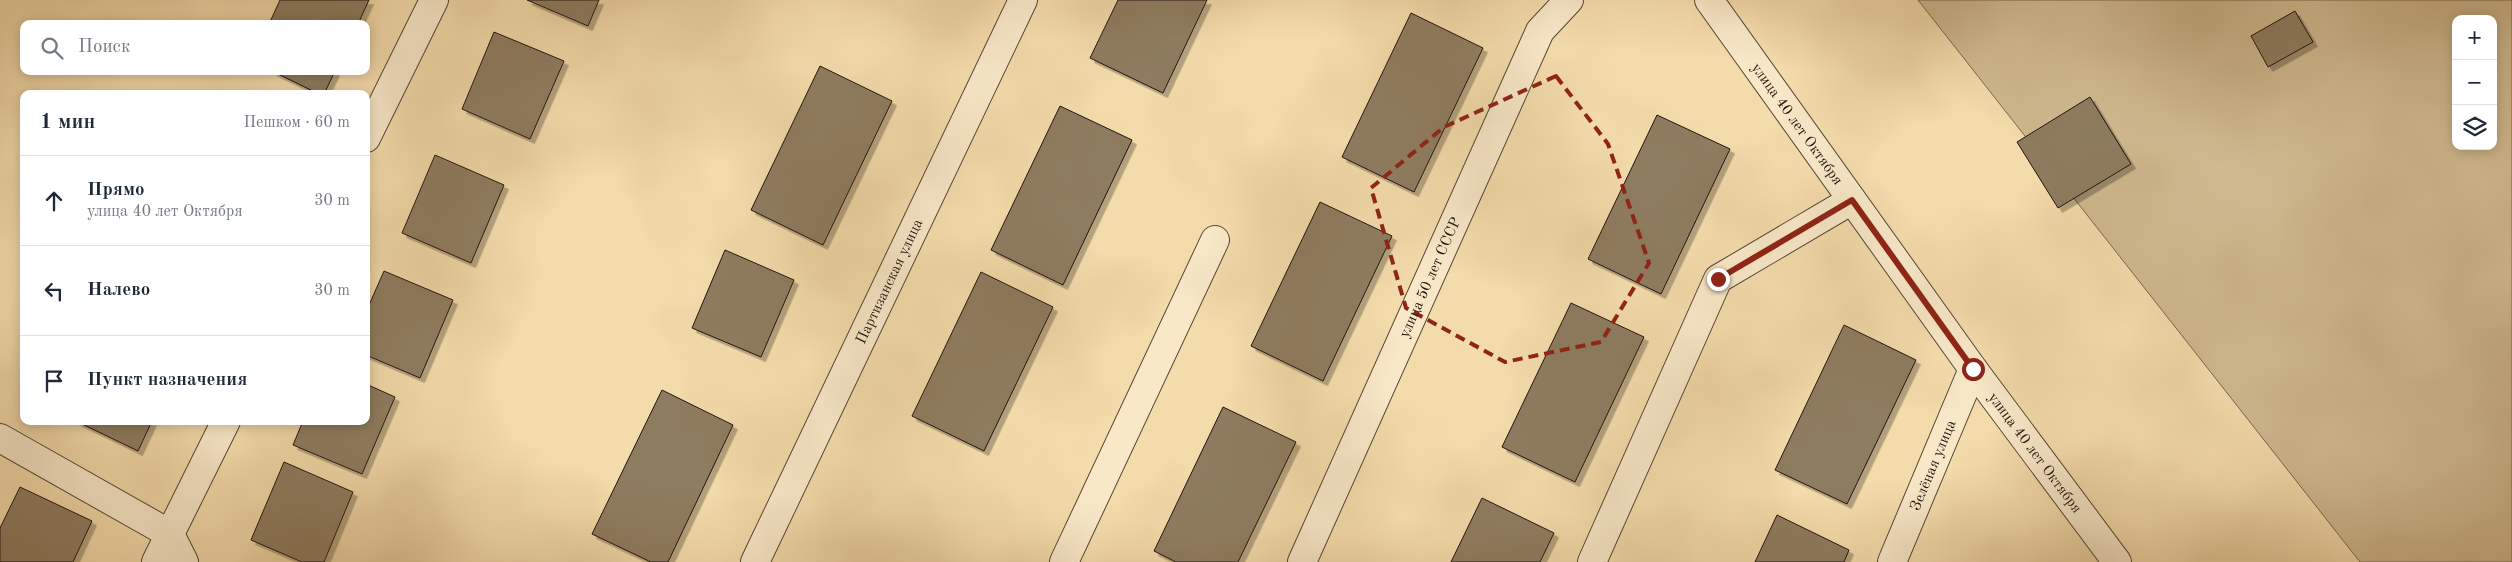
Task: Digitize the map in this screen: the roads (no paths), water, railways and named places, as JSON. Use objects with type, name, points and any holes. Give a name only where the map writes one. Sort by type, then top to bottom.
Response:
[{"type":"street","points":[[370,130],[434,0]]},
{"type":"street","name":"Партизанская улица","points":[[755,562],[1023,0]]},
{"type":"street","name":"улица 50 лет СССР","points":[[1302,562],[1540,31],[1570,0]]},
{"type":"street","name":"улица 40 лет Октября","points":[[1710,0],[1973,369],[2117,562]]},
{"type":"street","points":[[1592,562],[1718,279],[1852,200]]},
{"type":"street","points":[[1064,562],[1215,240]]},
{"type":"street","name":"Зелёная улица","points":[[1892,562],[1973,369]]},
{"type":"street","points":[[156,562],[224,425]]},
{"type":"street","points":[[0,438],[170,534],[184,562]]}]
